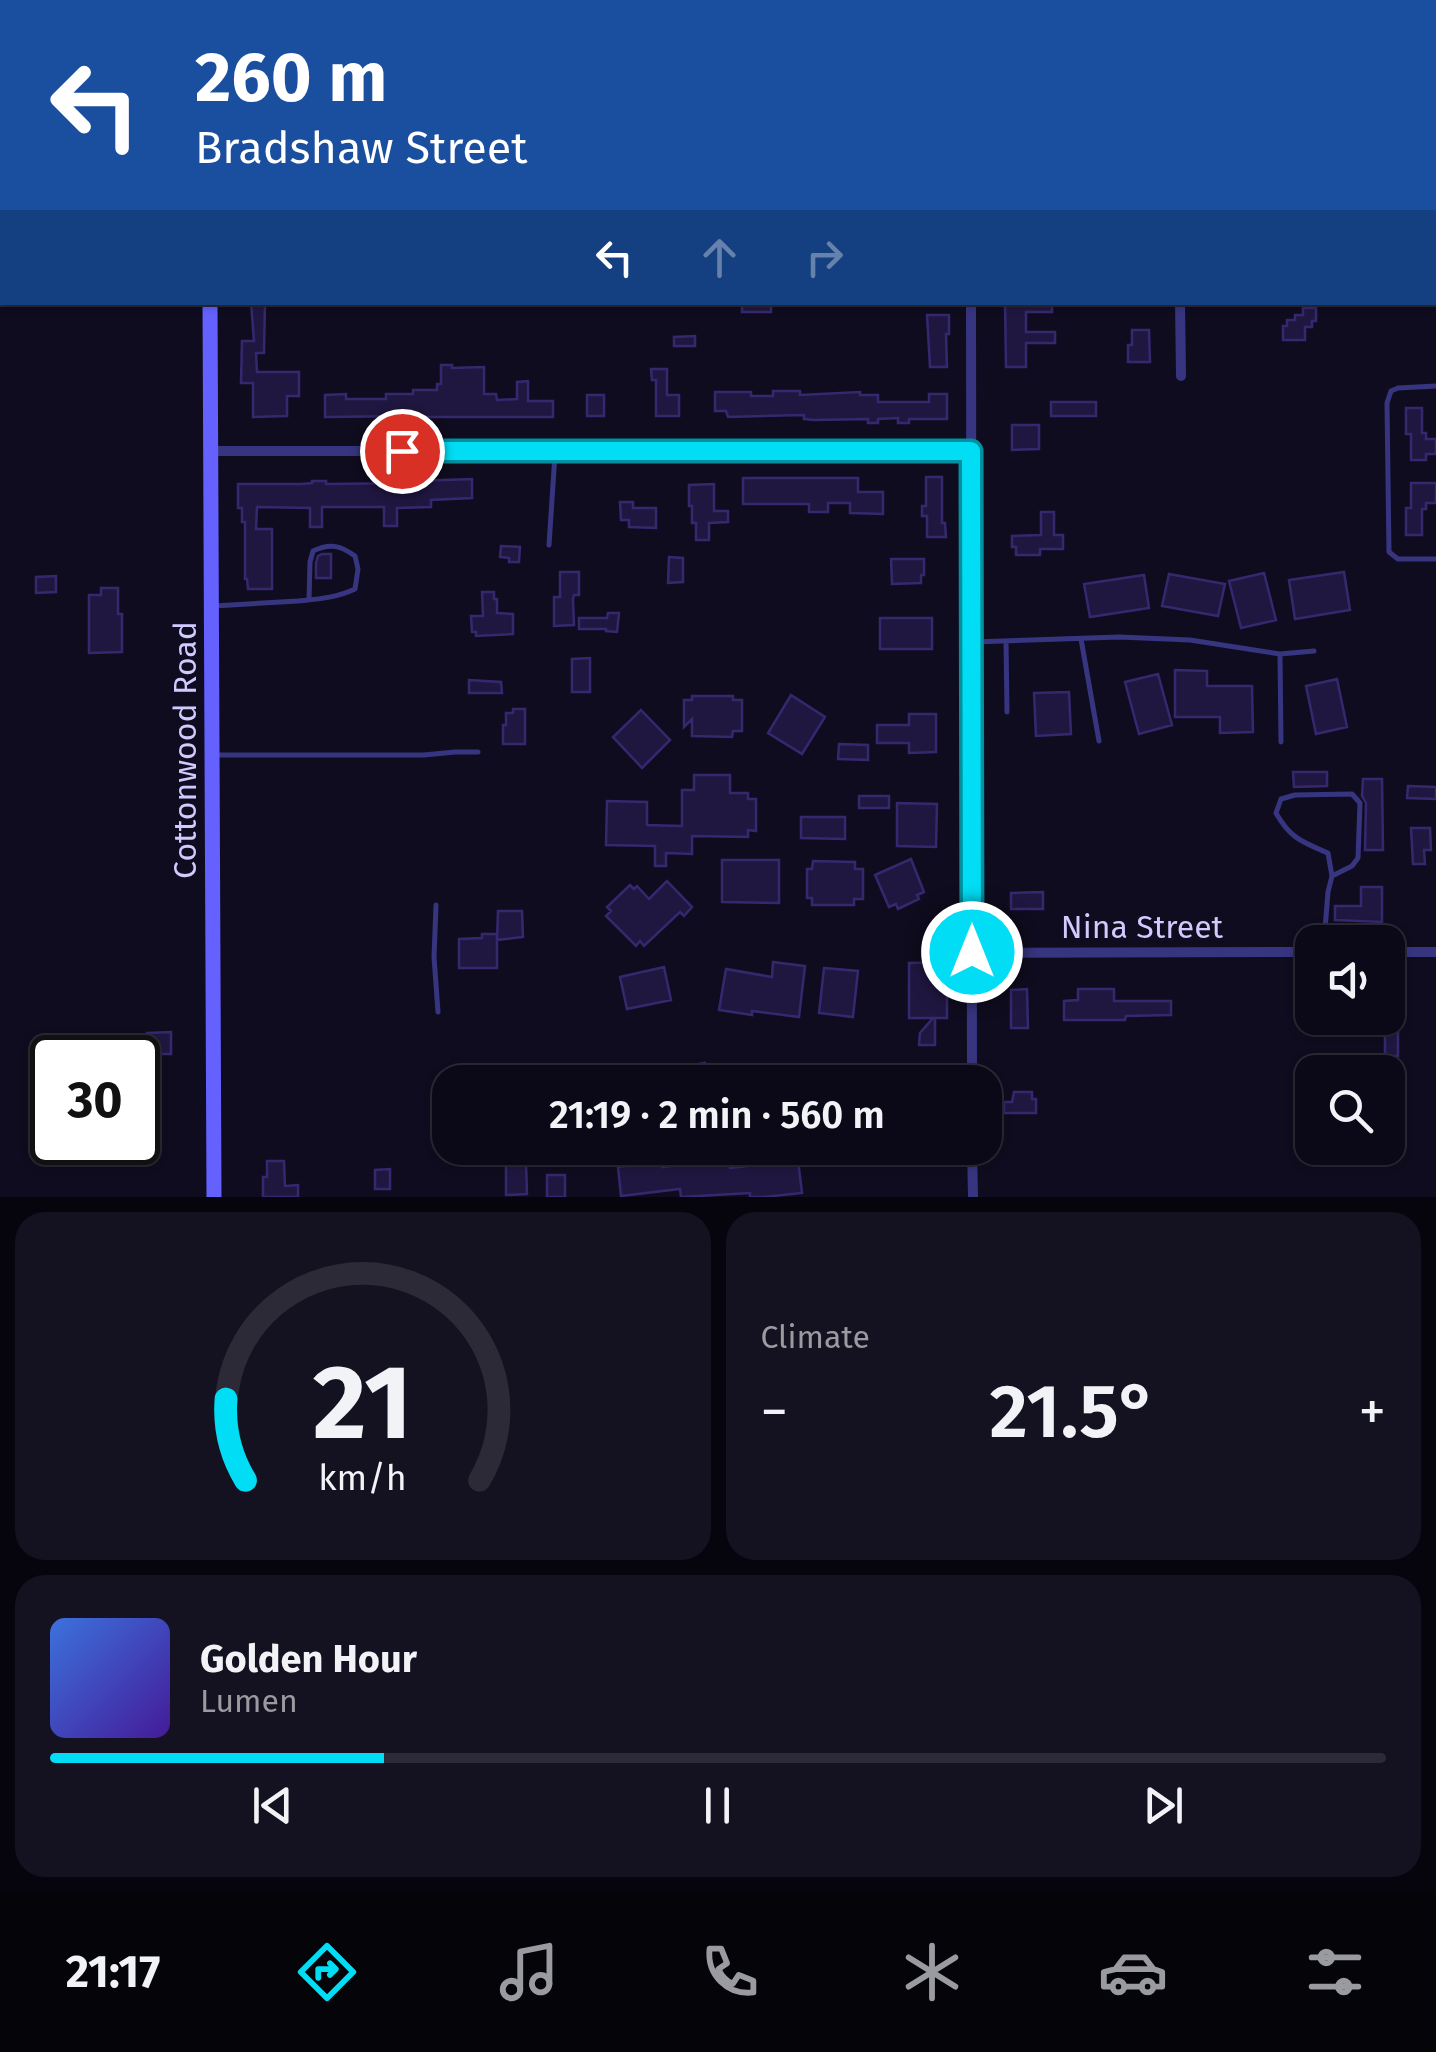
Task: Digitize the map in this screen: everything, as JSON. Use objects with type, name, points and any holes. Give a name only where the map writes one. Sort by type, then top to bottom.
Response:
[{"type":"street","name":"Cottonwood Road","points":[[210,305],[214,1197]]},
{"type":"street","points":[[971,305],[972,1065]]},
{"type":"street","points":[[1180,305],[1180,376]]},
{"type":"street","points":[[211,451],[971,451]]},
{"type":"street","name":"Nina Street","points":[[972,952],[1295,952]]},
{"type":"street","points":[[1405,952],[1436,952]]},
{"type":"street","points":[[972,1165],[972,1197]]},
{"type":"lane","points":[[1436,386],[1398,388],[1392,391],[1388,403],[1389,552],[1398,559],[1436,559]]},
{"type":"lane","points":[[548,545],[556,451]]},
{"type":"lane","points":[[212,606],[309,600],[337,598],[355,589],[355,556],[343,548],[326,545],[313,551],[309,600]]},
{"type":"lane","points":[[972,642],[1120,637],[1190,640],[1280,654],[1314,650]]},
{"type":"lane","points":[[1081,639],[1099,741]]},
{"type":"lane","points":[[1006,641],[1008,712]]},
{"type":"lane","points":[[1280,654],[1280,742]]},
{"type":"lane","points":[[212,755],[478,752]]},
{"type":"lane","points":[[1325,925],[1332,876],[1328,853],[1285,830],[1276,813],[1280,799],[1352,794],[1360,803],[1358,858],[1352,866],[1332,876]]},
{"type":"lane","points":[[436,905],[438,1012]]},
{"type":"building","points":[[251,305],[265,305],[264,353],[256,353],[257,372],[299,372],[299,396],[287,396],[287,416],[253,417],[253,383],[241,383],[242,341],[254,341]]},
{"type":"building","points":[[742,305],[771,305],[771,312],[742,312]]},
{"type":"building","points":[[1005,305],[1052,305],[1052,312],[1026,312],[1026,332],[1055,332],[1055,343],[1026,343],[1026,367],[1006,367]]},
{"type":"building","points":[[1303,308],[1316,308],[1316,321],[1312,321],[1312,327],[1305,327],[1305,340],[1283,340],[1283,326],[1287,326],[1287,320],[1295,320],[1295,315],[1303,315]]},
{"type":"building","points":[[927,315],[949,315],[947,367],[930,367]]},
{"type":"building","points":[[1132,330],[1149,330],[1150,362],[1128,362]]},
{"type":"building","points":[[695,336],[695,346],[674,346],[674,337]]},
{"type":"building","points":[[441,365],[484,367],[484,394],[496,394],[497,400],[517,399],[517,382],[528,381],[528,401],[553,401],[553,417],[422,417],[422,429],[410,429],[410,416],[325,417],[325,395],[386,399],[386,394],[437,390],[437,384],[441,384]]},
{"type":"building","points":[[651,369],[667,369],[667,395],[679,395],[679,416],[656,416],[656,380],[652,380]]},
{"type":"building","points":[[773,391],[800,391],[800,395],[860,392],[878,395],[878,402],[929,402],[929,394],[947,394],[947,419],[909,419],[909,423],[898,423],[898,418],[878,419],[878,423],[868,423],[868,419],[804,419],[804,415],[728,417],[726,411],[715,411],[715,392],[773,396]]},
{"type":"building","points":[[587,395],[604,395],[604,416],[587,416]]},
{"type":"building","points":[[1051,402],[1096,402],[1096,416],[1051,416]]},
{"type":"building","points":[[1406,408],[1422,408],[1422,433],[1426,433],[1426,439],[1436,439],[1436,454],[1426,454],[1426,460],[1411,460]]},
{"type":"building","points":[[1012,425],[1039,425],[1039,449],[1012,450]]},
{"type":"building","points":[[926,477],[942,477],[942,523],[946,537],[927,537],[927,516],[922,516]]},
{"type":"building","points":[[743,478],[858,478],[858,492],[883,492],[883,514],[850,513],[850,503],[828,503],[828,512],[809,512],[809,504],[743,504]]},
{"type":"building","points":[[472,479],[472,498],[431,500],[431,507],[397,508],[397,526],[384,526],[384,507],[322,507],[322,527],[310,527],[310,508],[257,507],[256,529],[272,529],[272,589],[248,589],[245,522],[242,508],[238,508],[238,484]]},
{"type":"building","points":[[1411,483],[1436,483],[1436,503],[1426,503],[1426,509],[1422,509],[1422,535],[1406,535]]},
{"type":"building","points":[[714,484],[714,511],[728,511],[728,522],[709,523],[709,540],[696,540],[689,485]]},
{"type":"building","points":[[620,502],[633,502],[633,508],[656,508],[656,528],[629,527],[629,520],[621,520]]},
{"type":"building","points":[[1041,512],[1054,512],[1054,535],[1063,535],[1063,549],[1040,549],[1040,555],[1016,555],[1012,536],[1041,535]]},
{"type":"building","points":[[501,546],[520,547],[519,562],[500,557]]},
{"type":"building","points":[[322,554],[331,554],[331,578],[316,578],[316,563]]},
{"type":"building","points":[[669,557],[683,558],[683,582],[668,583]]},
{"type":"building","points":[[891,559],[924,559],[921,583],[892,584]]},
{"type":"building","points":[[560,572],[579,572],[579,595],[573,599],[574,625],[554,626],[554,597],[560,597]]},
{"type":"building","points":[[1344,572],[1350,610],[1295,619],[1289,580]]},
{"type":"building","points":[[1264,573],[1276,620],[1241,628],[1229,581]]},
{"type":"building","points":[[1169,574],[1225,584],[1218,616],[1162,606]]},
{"type":"building","points":[[1144,575],[1149,608],[1090,617],[1084,584]]},
{"type":"building","points":[[56,576],[56,592],[36,593],[36,577]]},
{"type":"building","points":[[101,588],[118,588],[122,652],[89,653],[89,595],[101,595]]},
{"type":"building","points":[[482,592],[494,592],[497,613],[513,614],[513,634],[476,636],[472,632],[471,616],[483,616]]},
{"type":"building","points":[[608,613],[619,613],[617,632],[579,629],[579,618],[607,618]]},
{"type":"building","points":[[880,618],[932,618],[932,649],[880,649]]},
{"type":"building","points":[[590,658],[590,692],[572,692],[572,659]]},
{"type":"building","points":[[1175,670],[1207,671],[1207,686],[1252,686],[1253,732],[1220,733],[1220,717],[1175,717]]},
{"type":"building","points":[[1158,674],[1172,725],[1139,734],[1125,682]]},
{"type":"building","points":[[1337,679],[1347,727],[1316,734],[1306,686]]},
{"type":"building","points":[[469,680],[501,682],[502,693],[469,693]]},
{"type":"building","points":[[1069,692],[1071,734],[1036,736],[1034,693]]},
{"type":"building","points":[[791,695],[825,717],[802,754],[768,733]]},
{"type":"building","points":[[692,696],[733,696],[733,700],[742,700],[742,731],[733,731],[732,737],[692,736],[692,719],[684,727],[684,700],[692,700]]},
{"type":"building","points":[[513,709],[525,709],[525,744],[503,744],[506,713],[513,713]]},
{"type":"building","points":[[641,710],[670,740],[642,768],[613,737]]},
{"type":"building","points":[[909,714],[936,714],[936,752],[909,753],[909,743],[877,743],[877,725],[909,725]]},
{"type":"building","points":[[839,744],[868,745],[868,760],[838,759]]},
{"type":"building","points":[[1293,772],[1327,772],[1327,786],[1294,787]]},
{"type":"building","points":[[694,775],[730,775],[730,793],[748,793],[748,799],[756,799],[756,831],[748,830],[748,837],[692,836],[692,854],[666,853],[666,866],[655,866],[655,846],[606,845],[607,801],[647,802],[647,825],[682,826],[682,790],[694,790]]},
{"type":"building","points":[[1363,779],[1382,779],[1383,850],[1365,850]]},
{"type":"building","points":[[1408,786],[1436,787],[1436,799],[1407,798]]},
{"type":"building","points":[[859,796],[889,796],[889,808],[859,808]]},
{"type":"building","points":[[897,803],[937,804],[936,847],[897,846]]},
{"type":"building","points":[[801,817],[845,817],[845,839],[801,838]]},
{"type":"building","points":[[1411,828],[1430,828],[1431,850],[1424,850],[1425,864],[1413,864]]},
{"type":"building","points":[[911,859],[924,892],[917,895],[919,899],[898,909],[896,904],[889,907],[875,875]]},
{"type":"building","points":[[722,860],[779,860],[779,903],[722,902]]},
{"type":"building","points":[[813,861],[855,862],[855,869],[863,869],[863,899],[854,899],[854,905],[812,905],[812,898],[807,898],[807,869],[812,869]]},
{"type":"building","points":[[667,881],[692,907],[684,916],[680,912],[644,946],[640,941],[636,946],[606,916],[611,911],[607,907],[630,885],[634,889],[637,886],[649,899]]},
{"type":"building","points":[[1361,887],[1382,887],[1382,922],[1335,920],[1335,906],[1361,906]]},
{"type":"building","points":[[1043,892],[1043,909],[1011,909],[1011,893]]},
{"type":"building","points":[[498,911],[522,911],[523,937],[497,940]]},
{"type":"building","points":[[1082,928],[1117,928],[1118,939],[1082,939]]},
{"type":"building","points":[[482,934],[497,934],[497,968],[459,968],[459,939],[482,938]]},
{"type":"building","points":[[773,962],[805,966],[799,1017],[719,1010],[726,969],[772,977]]},
{"type":"building","points":[[947,962],[947,1018],[935,1018],[935,1045],[919,1045],[920,1033],[933,1018],[909,1018],[909,963]]},
{"type":"building","points":[[664,967],[671,1000],[627,1009],[620,977]]},
{"type":"building","points":[[824,968],[858,971],[853,1017],[819,1013]]},
{"type":"building","points":[[1027,989],[1028,1028],[1011,1028],[1011,990]]},
{"type":"building","points":[[1078,989],[1114,989],[1114,1001],[1171,1001],[1171,1015],[1064,1020],[1064,1001],[1078,1000]]},
{"type":"building","points":[[171,1032],[171,1054],[160,1054],[160,1035],[147,1033]]},
{"type":"building","points":[[1385,1035],[1398,1035],[1398,1055],[1385,1055]]},
{"type":"building","points":[[1014,1092],[1032,1092],[1036,1113],[1004,1113],[1004,1102],[1012,1102]]},
{"type":"building","points":[[267,1161],[284,1161],[285,1186],[298,1185],[298,1197],[263,1197]]},
{"type":"building","points":[[506,1165],[526,1165],[527,1194],[506,1195]]},
{"type":"building","points":[[799,1165],[802,1193],[681,1197],[680,1189],[621,1196],[618,1167]]},
{"type":"building","points":[[390,1169],[390,1189],[375,1189],[375,1170]]},
{"type":"building","points":[[547,1175],[565,1175],[565,1197],[547,1197]]},
{"type":"route","points":[[402,451],[971,451],[972,952]]}]
